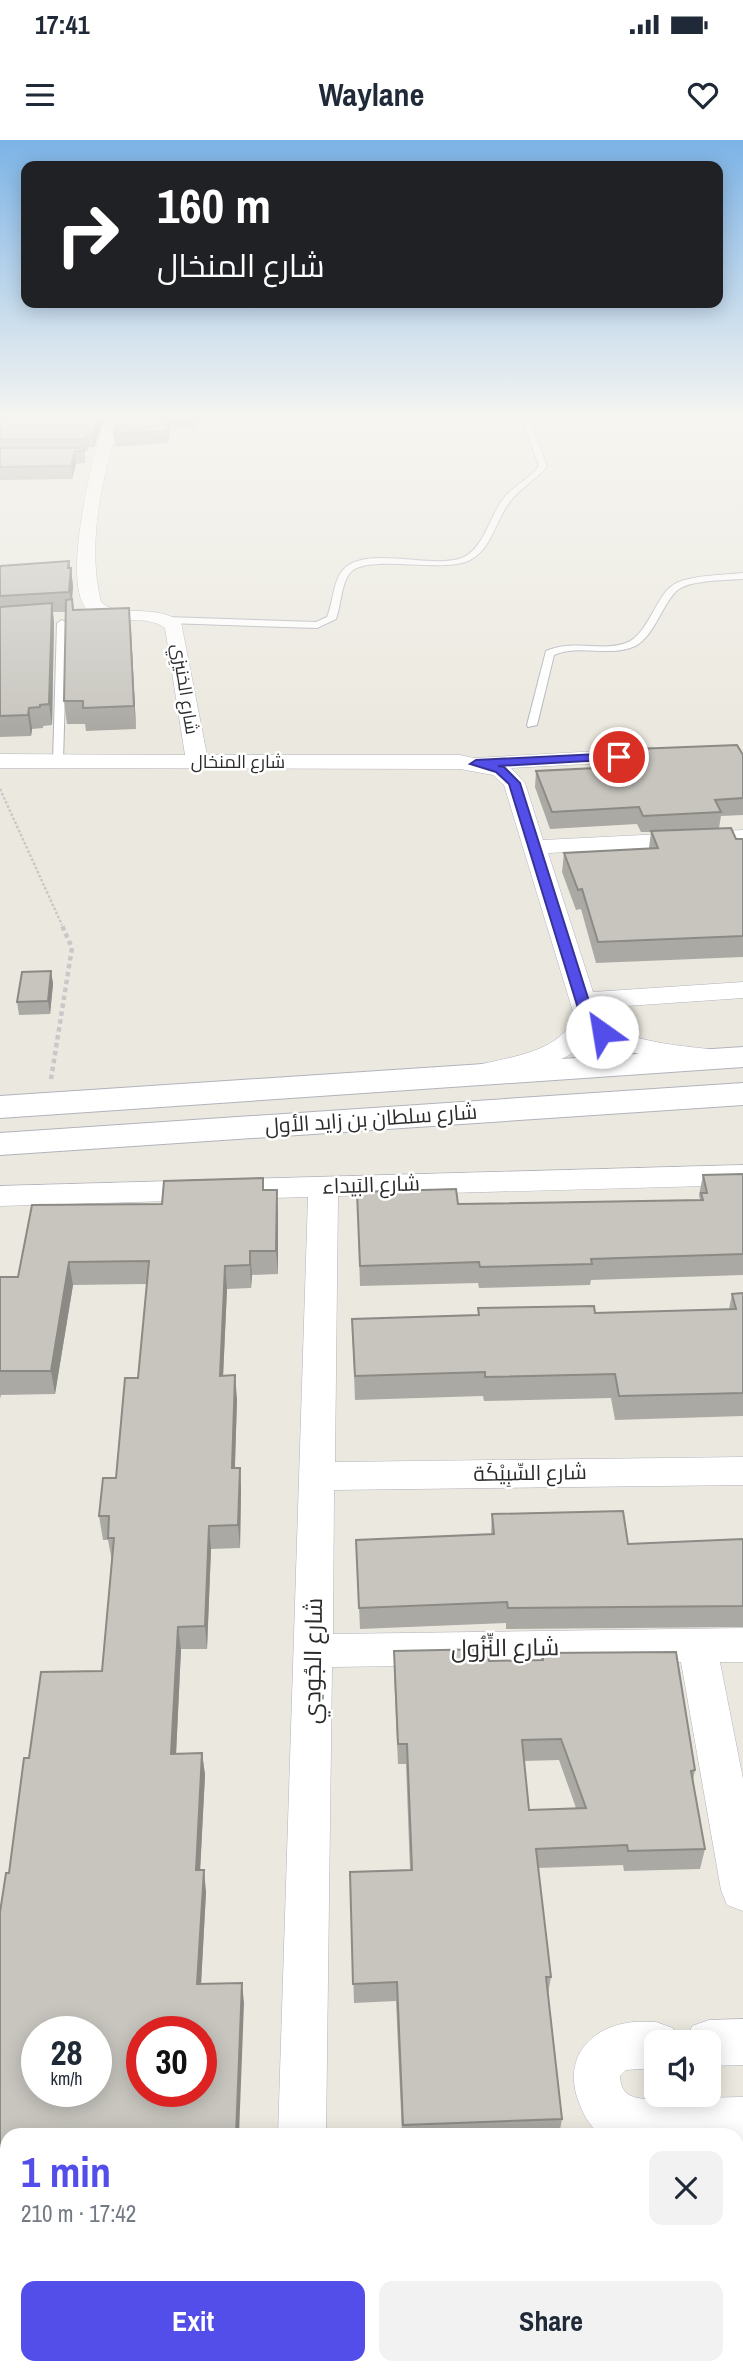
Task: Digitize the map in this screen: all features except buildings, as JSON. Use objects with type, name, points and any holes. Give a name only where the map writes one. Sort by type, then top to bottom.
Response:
[{"type":"main road","name":"شارع سلطان بن زايد الأول","points":[[0,1107],[734,1058]]},
{"type":"main road","name":"شارع سلطان بن زايد الأول","points":[[0,1144],[743,1094]]},
{"type":"street","points":[[87,521],[80,568],[92,604],[103,612]]},
{"type":"street","name":"شارع الخنيزِي","points":[[103,612],[144,614],[167,620],[175,629],[197,761]]},
{"type":"street","name":"شارع المنخال","points":[[0,761],[476,764],[676,754]]},
{"type":"street","name":"شارع المنخال","points":[[476,764],[500,770],[514,783],[585,1009]]},
{"type":"street","points":[[534,847],[743,837]]},
{"type":"street","points":[[585,1009],[743,990]]},
{"type":"street","points":[[585,1009],[602,1032],[624,1043],[734,1058]]},
{"type":"street","points":[[471,1075],[565,1047],[581,1033],[585,1009]]},
{"type":"street","name":"شارع البَيداء","points":[[0,1196],[743,1175]]},
{"type":"street","name":"شارع الجُودِي","points":[[302,2128],[323,1186]]},
{"type":"street","name":"شارع السِّبِيْكَة","points":[[317,1476],[743,1471]]},
{"type":"street","name":"شارع النِّزُول","points":[[313,1651],[743,1644]]},
{"type":"street","points":[[697,1645],[743,1890]]},
{"type":"street","points":[[721,2043],[743,2042]]},
{"type":"street","points":[[644,2045],[624,2046],[611,2051],[601,2060],[596,2073],[597,2088],[608,2110],[630,2122],[743,2121]]},
{"type":"lane","name":"شارع الخنيزِي","points":[[167,620],[306,626],[322,624],[331,619],[344,575],[354,567],[378,562],[450,563],[470,556],[493,521]]},
{"type":"lane","points":[[532,725],[549,653],[564,647],[615,648],[632,644],[639,640],[676,587],[697,581],[743,576]]},
{"type":"lane","name":"شارع الخنيزِي","points":[[83,616],[103,612]]},
{"type":"lane","points":[[50,618],[65,619],[58,761]]},
{"type":"path","points":[[0,789],[72,948],[47,1104]]},
{"type":"route","points":[[602,1032],[588,1018],[514,783],[509,775],[500,770],[476,764],[619,757]]}]
